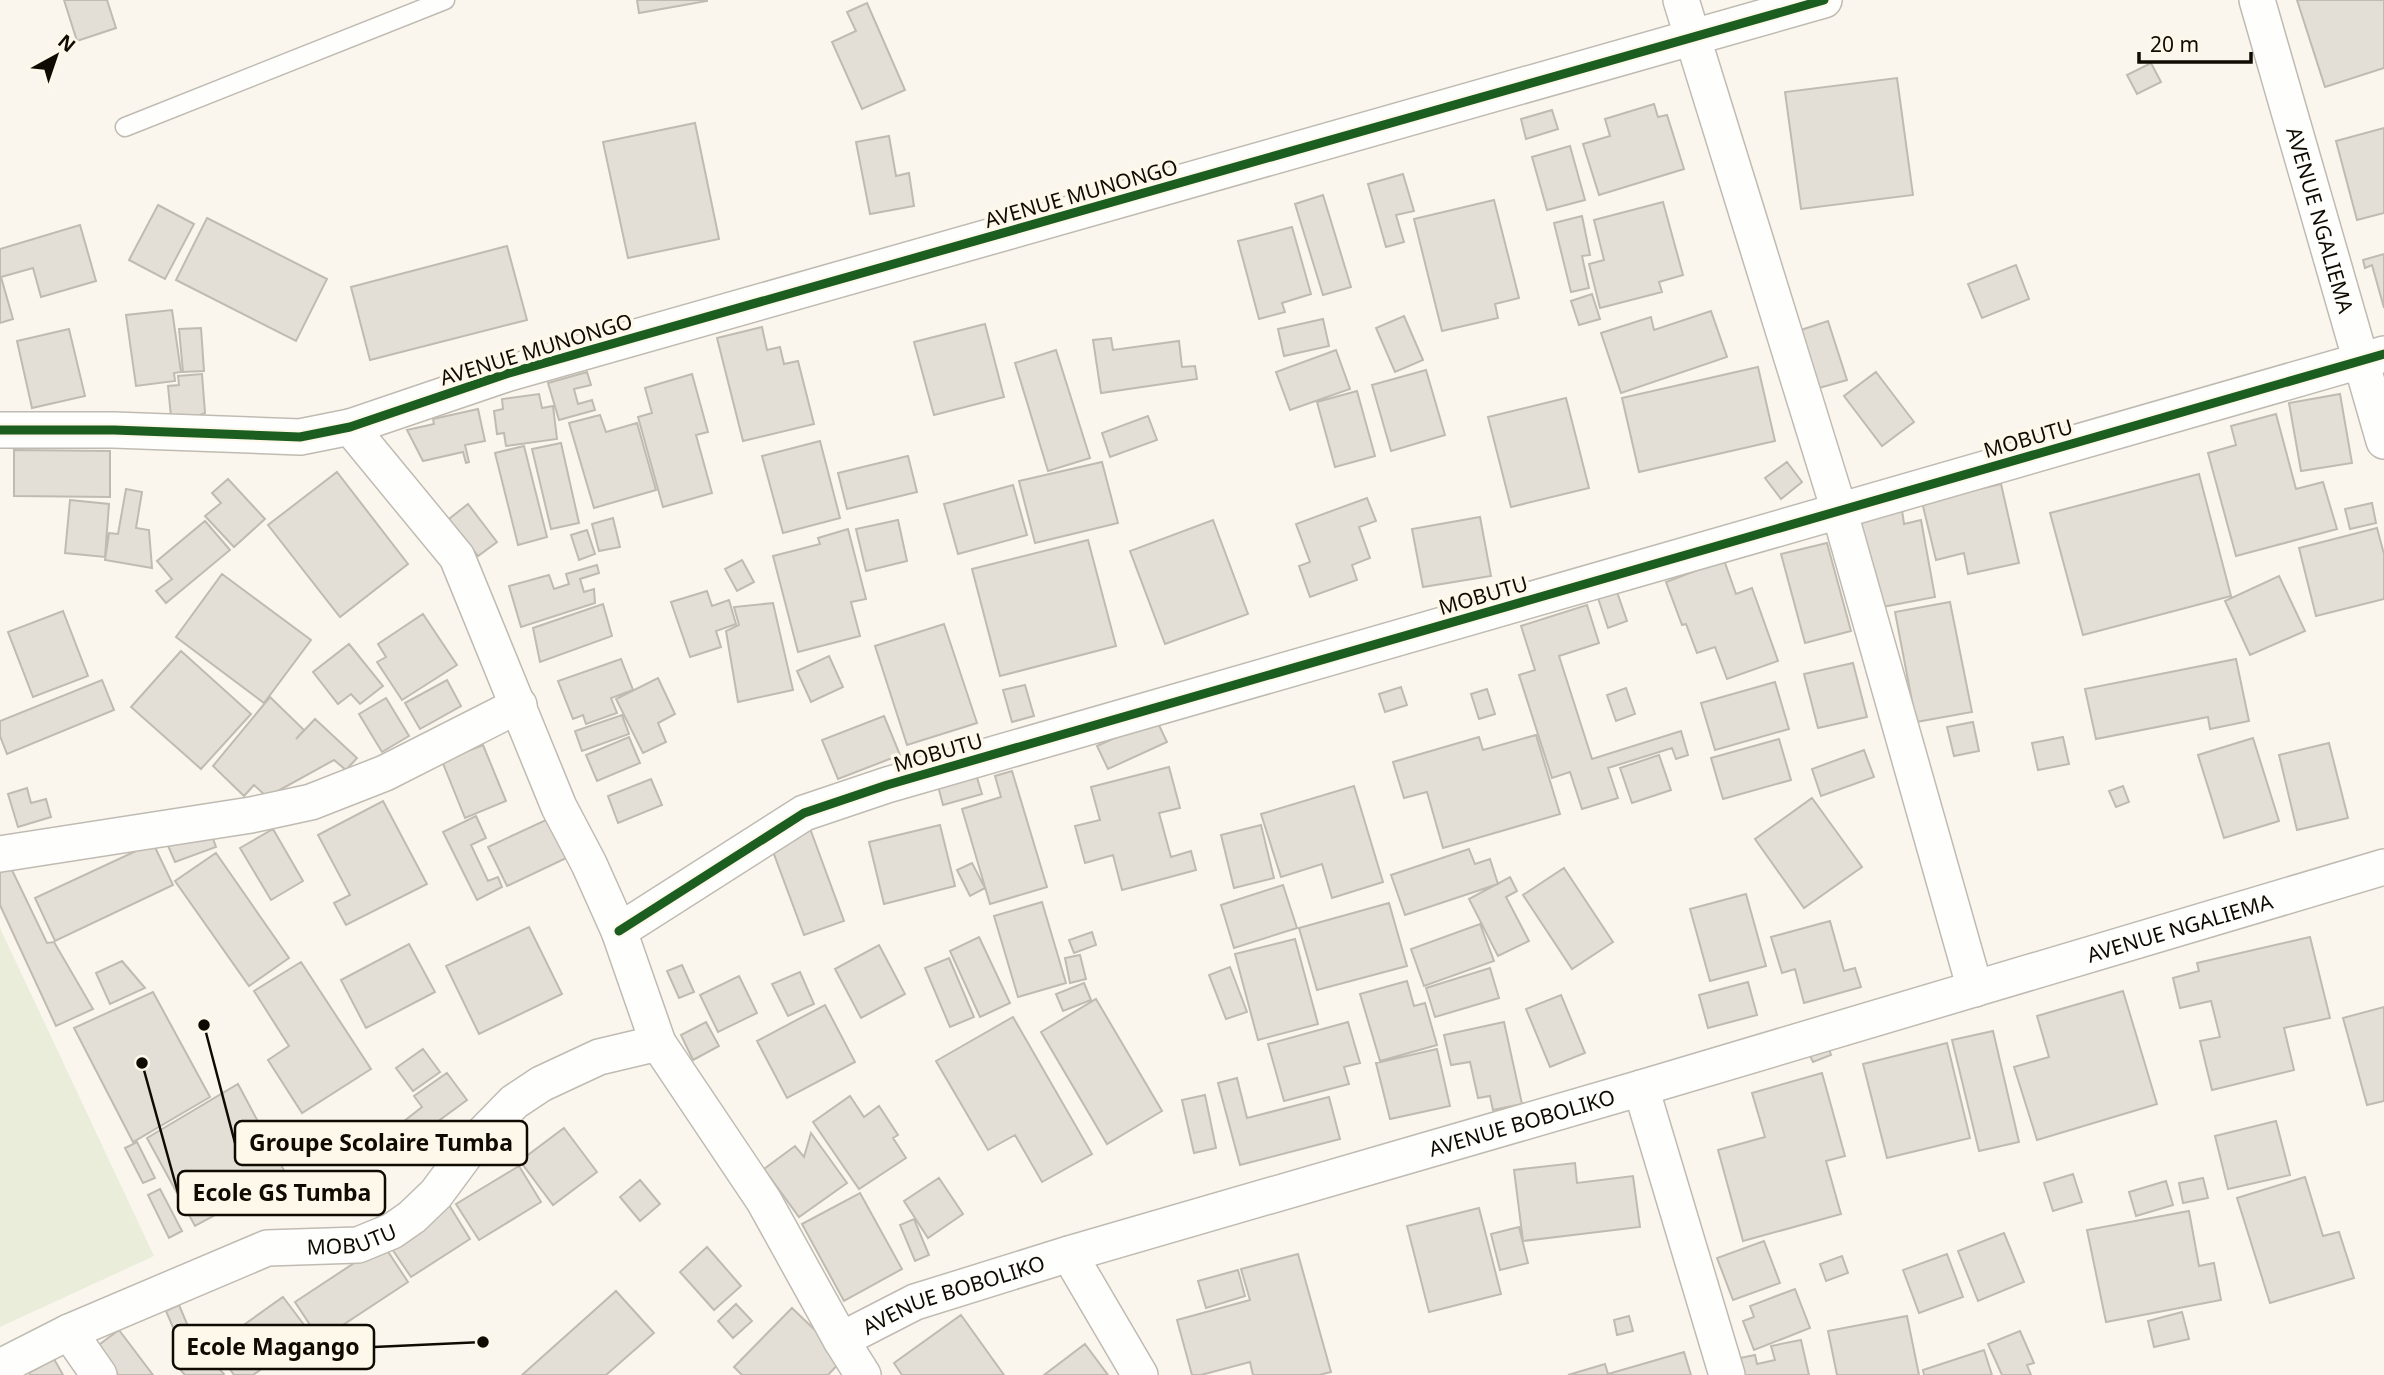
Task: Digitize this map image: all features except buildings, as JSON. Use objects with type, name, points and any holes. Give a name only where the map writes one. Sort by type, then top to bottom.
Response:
[{"type":"street","points":[[1681,0],[1839,510],[1975,989]]},
{"type":"street","name":"AVENUE MUNONGO","points":[[0,430],[114,430],[300,438],[350,428],[506,374],[1824,0]]},
{"type":"street","name":"AVENUE NGALIEMA","points":[[2257,0],[2372,358],[2384,441]]},
{"type":"street","name":"MOBUTU","points":[[619,931],[804,813],[875,789],[2372,358]]},
{"type":"street","points":[[350,428],[457,557],[559,807],[589,864],[619,931],[658,1043],[764,1201],[863,1375]]},
{"type":"street","points":[[0,854],[251,815],[311,802],[385,773],[519,705]]},
{"type":"street","name":"AVENUE NGALIEMA","points":[[1975,989],[2384,867]]},
{"type":"street","name":"AVENUE BOBOLIKO","points":[[841,1340],[915,1303],[1069,1254],[1975,989]]},
{"type":"street","name":"MOBUTU","points":[[0,1367],[69,1332],[267,1248],[358,1245],[392,1231],[412,1217],[436,1194],[473,1144],[514,1102],[541,1084],[599,1057],[658,1043]]},
{"type":"street","points":[[1641,1088],[1727,1375]]},
{"type":"street","name":"AVENUE BOBOLIKO","points":[[1069,1254],[1140,1375]]},
{"type":"street","points":[[69,1332],[99,1375]]},
{"type":"lane","points":[[125,128],[445,0]]},
{"type":"green space","points":[[0,928],[154,1256],[0,1327]]},
{"type":"cycle path","points":[[0,430],[114,430],[300,437],[350,427],[506,374],[1824,0]]},
{"type":"cycle path","points":[[619,931],[804,813],[887,785],[2384,354]]},
{"type":"place","name":"Groupe Scolaire Tumba","points":[[204,1025]]},
{"type":"place","name":"Ecole GS Tumba","points":[[142,1063]]},
{"type":"place","name":"Ecole Magango","points":[[483,1342]]}]
